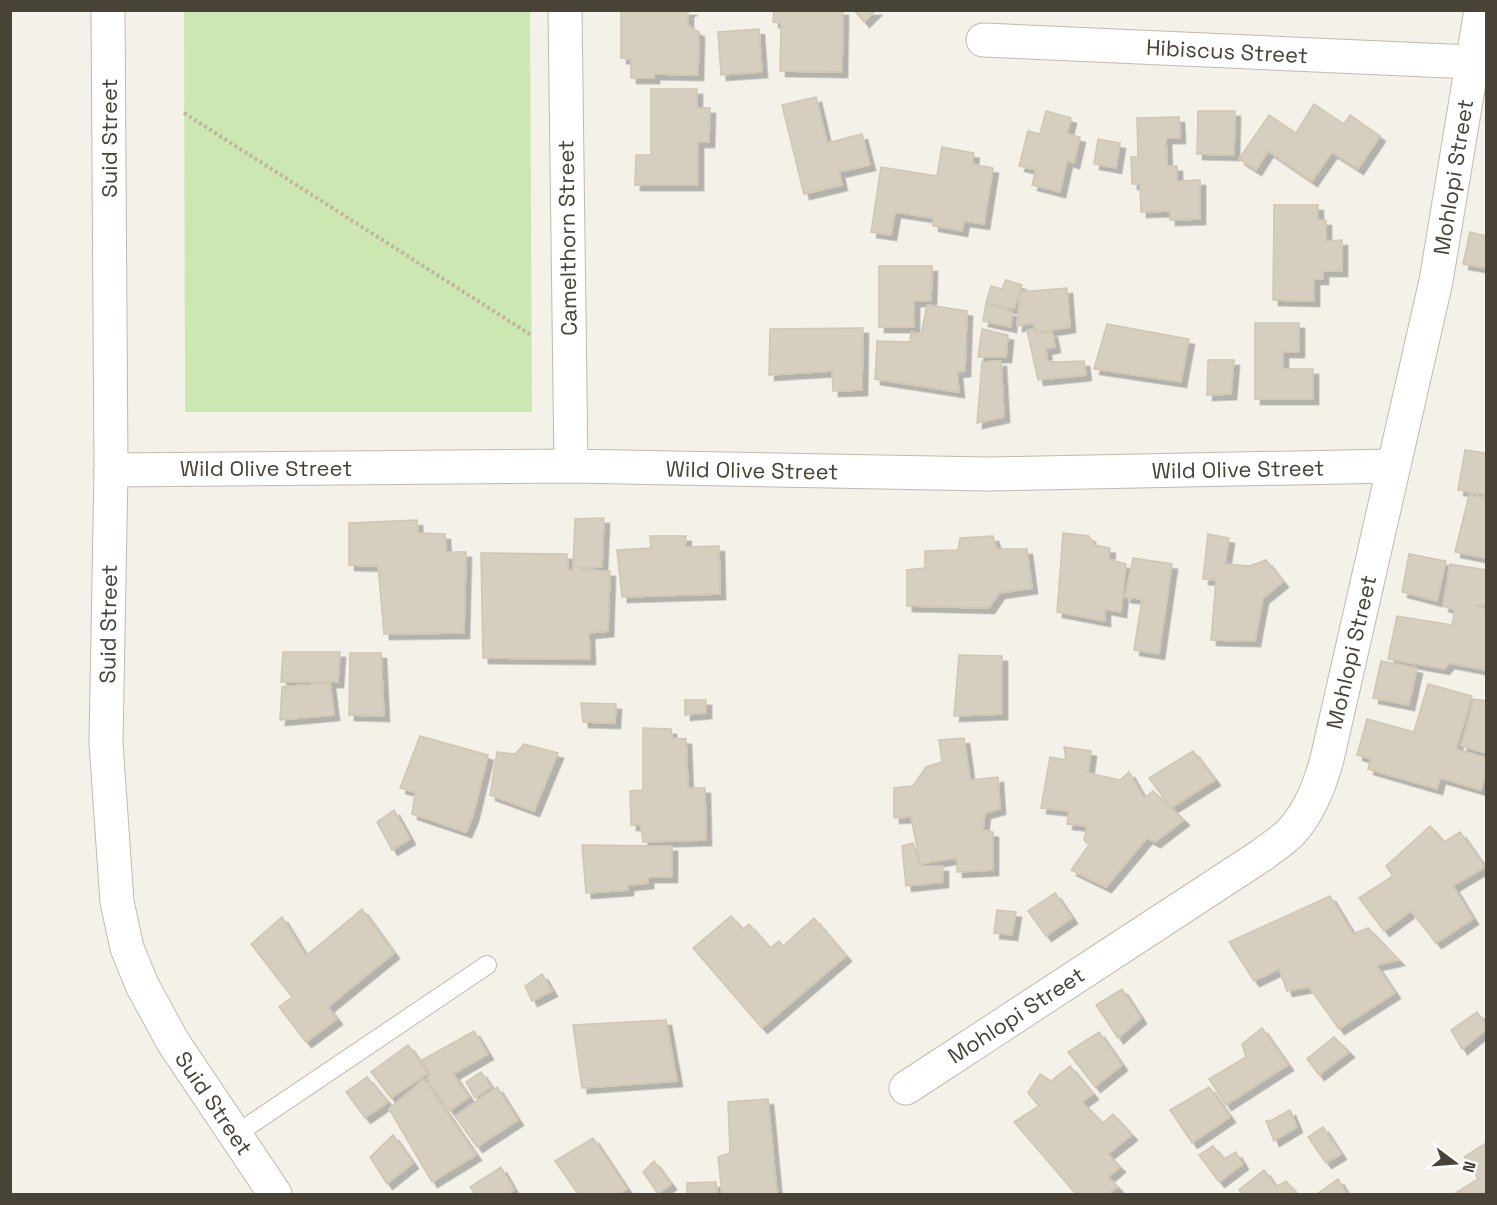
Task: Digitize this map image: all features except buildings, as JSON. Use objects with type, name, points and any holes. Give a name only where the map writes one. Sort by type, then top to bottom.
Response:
[{"type":"street","name":"Suid Street","points":[[108,10],[111,470],[106,743],[117,902],[127,948],[142,985],[172,1042],[275,1194]]},
{"type":"street","name":"Camelthorn Street","points":[[565,10],[571,466]]},
{"type":"street","name":"Mohlopi Street","points":[[906,1088],[1262,855],[1292,831],[1311,804],[1327,759],[1436,281],[1481,10]]},
{"type":"street","name":"Hibiscus Street","points":[[983,40],[1471,62]]},
{"type":"street","name":"Wild Olive Street","points":[[111,470],[571,466],[987,474],[1392,466]]},
{"type":"lane","points":[[235,1135],[487,965]]},
{"type":"path","points":[[184,113],[531,335]]},
{"type":"green space","points":[[184,11],[530,11],[532,412],[185,412]]}]
